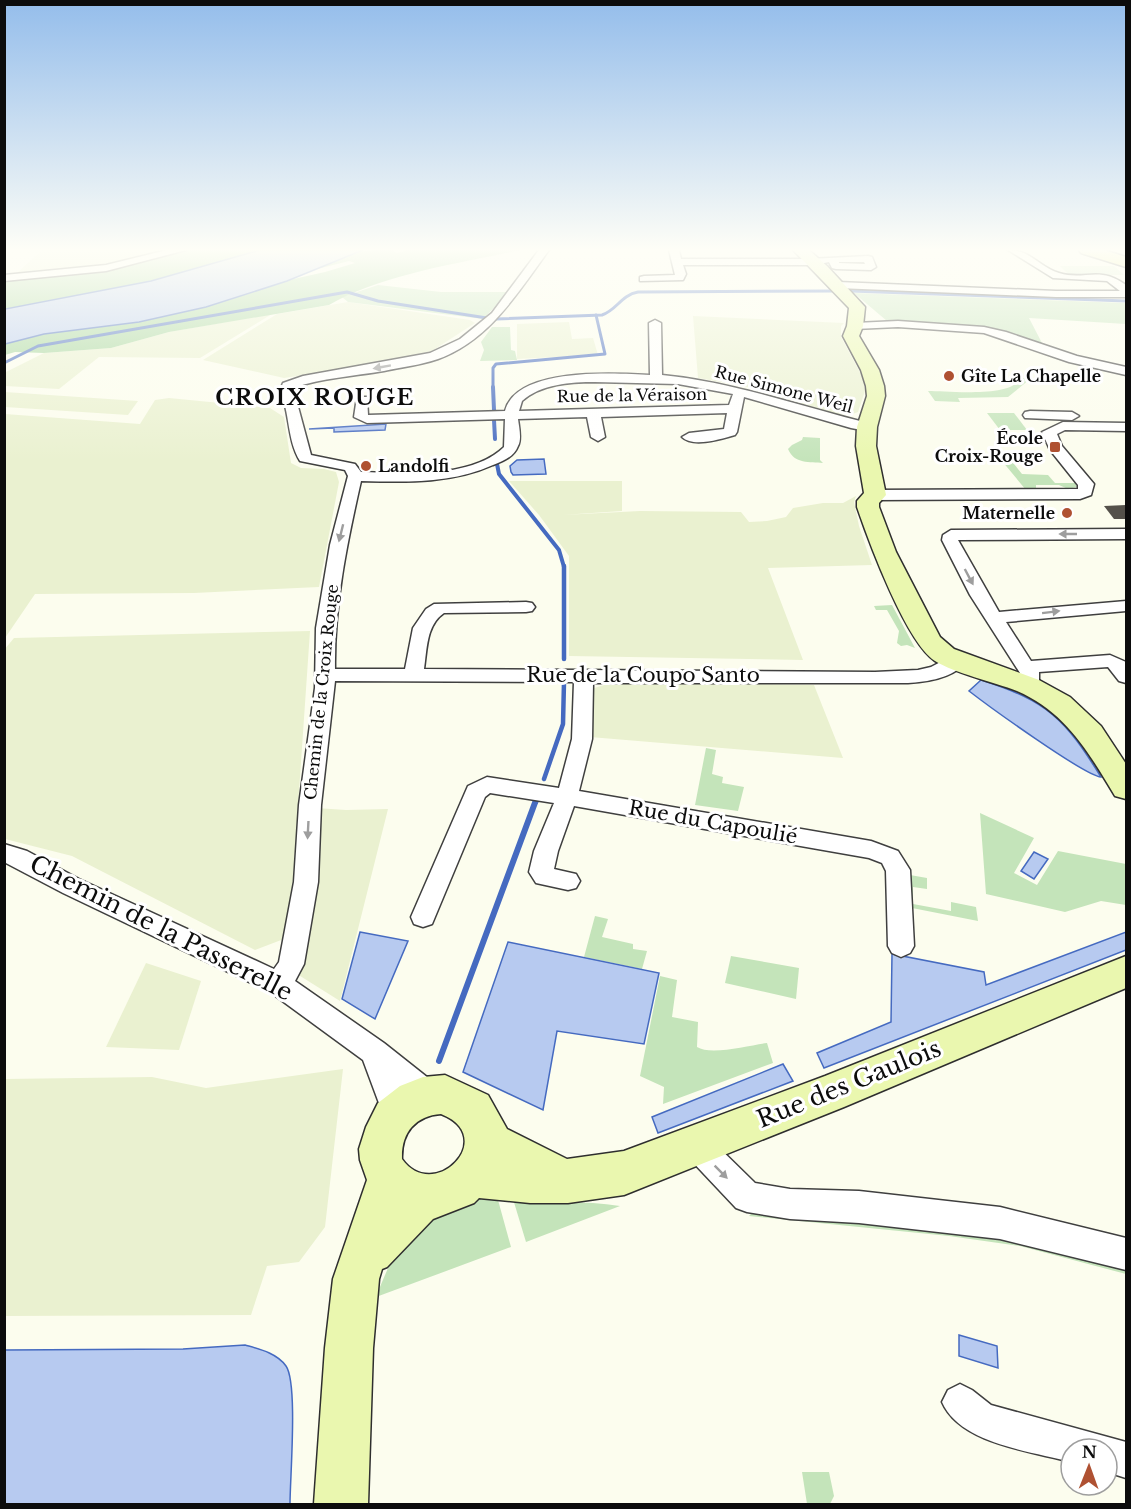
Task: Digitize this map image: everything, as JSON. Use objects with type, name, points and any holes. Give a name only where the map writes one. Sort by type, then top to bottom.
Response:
[{"type":"street","points":[[491,320],[464,342],[434,356],[290,384],[286,390],[296,412],[301,448],[305,458],[350,467],[355,476],[440,477],[466,472],[506,453],[512,443],[511,415]]},
{"type":"street","points":[[856,320],[851,336],[870,370],[876,396],[867,427],[866,446],[874,495]]},
{"type":"street","points":[[655,323],[656,379]]},
{"type":"street","points":[[855,326],[898,324],[984,330],[1012,337],[1073,359],[1126,371]]},
{"type":"street","name":"Rue Simone Weil","points":[[511,415],[513,402],[517,397],[549,383],[598,378],[656,379],[716,386],[836,422],[867,427]]},
{"type":"street","name":"Rue de la Véraison","points":[[362,400],[361,417],[367,419],[734,409],[736,399],[743,393]]},
{"type":"street","points":[[689,437],[715,436],[730,432],[734,409]]},
{"type":"street","points":[[593,412],[598,437]]},
{"type":"street","points":[[1030,415],[1126,416]]},
{"type":"street","points":[[1126,426],[1063,426],[1049,432],[1052,441],[1086,484],[1086,492],[874,495],[868,501],[884,552],[899,585],[929,641],[945,656],[957,661],[1028,676],[1110,661],[1118,664],[1126,677]]},
{"type":"street","name":"Chemin de la Croix Rouge","points":[[279,984],[291,964],[306,882],[310,805],[325,675],[324,628],[336,553],[355,476]]},
{"type":"street","points":[[1126,534],[951,535],[950,540],[1028,676],[1075,716],[1097,742],[1126,788]]},
{"type":"street","points":[[993,618],[1126,606]]},
{"type":"street","points":[[414,675],[424,622],[429,612],[440,608],[526,608]]},
{"type":"street","name":"Rue de la Coupo Santo","points":[[325,675],[923,676],[938,673],[957,661]]},
{"type":"street","points":[[568,881],[544,876],[541,872],[546,851],[567,797],[582,739],[584,675]]},
{"type":"street","name":"Rue du Capoulié","points":[[423,917],[480,788],[487,784],[871,850],[890,857],[898,870],[901,946]]},
{"type":"street","name":"Chemin de la Passerelle","points":[[4,853],[19,857],[71,886],[279,984],[374,1052],[412,1104]]},
{"type":"street","name":"Rue des Gaulois","points":[[481,1159],[527,1182],[596,1180],[624,1173],[698,1146],[1126,972]]},
{"type":"street","points":[[445,1094],[462,1099],[476,1109],[485,1124],[481,1159],[459,1189],[441,1196],[406,1187],[381,1156],[381,1144],[384,1133],[412,1104],[445,1094]]},
{"type":"street","points":[[698,1146],[747,1197],[790,1204],[859,1207],[1000,1223],[1126,1254]]},
{"type":"street","points":[[341,1504],[356,1279],[365,1257],[406,1187]]},
{"type":"street","points":[[960,1402],[982,1420],[1059,1440]]},
{"type":"green space","points":[[235,320],[261,320],[200,358],[99,357],[59,389],[5,386],[4,373],[44,353],[111,348],[169,332]]},
{"type":"green space","points":[[238,320],[169,332],[111,348],[44,353],[15,352],[5,355],[5,344],[44,334],[139,322]]},
{"type":"green space","points":[[267,320],[471,320],[475,323],[432,351],[363,366],[284,378],[203,360]]},
{"type":"green space","points":[[693,320],[844,323],[841,326],[841,337],[863,378],[865,391],[858,412],[850,415],[837,414],[744,386],[698,378]]},
{"type":"green space","points":[[1030,320],[1043,345],[990,328],[887,321]]},
{"type":"green space","points":[[1068,320],[1126,320],[1126,324]]},
{"type":"green space","points":[[569,322],[572,339],[593,338],[598,355],[517,359],[517,324]]},
{"type":"green space","points":[[492,327],[510,327],[511,350],[515,351],[517,360],[480,361],[484,350],[481,342]]},
{"type":"green space","points":[[1020,378],[1039,378],[1029,380],[1008,397],[958,398],[960,402],[935,401],[928,391],[993,391],[1015,384]]},
{"type":"green space","points":[[4,392],[138,401],[128,415],[5,407]]},
{"type":"green space","points":[[169,398],[270,408],[284,417],[291,463],[301,468],[336,472],[339,482],[319,587],[194,593],[35,594],[5,638],[5,414],[140,424],[155,400]]},
{"type":"green space","points":[[987,413],[1014,413],[1027,430],[1000,430]]},
{"type":"green space","points":[[803,437],[820,438],[820,460],[823,463],[798,460],[791,454],[788,449]]},
{"type":"green space","points":[[997,455],[1007,455],[1022,474],[1048,475],[1055,483],[1075,483],[1077,487],[1068,489],[1059,485],[1036,485],[1036,489],[1026,490]]},
{"type":"green space","points":[[509,481],[622,481],[622,511],[562,515],[640,511],[741,512],[749,522],[767,521],[786,517],[793,508],[823,503],[843,503],[856,496],[854,502],[859,526],[872,565],[768,568],[803,660],[569,656],[569,556],[539,515]]},
{"type":"green space","points":[[892,605],[915,648],[907,645],[901,646],[897,643],[899,631],[887,610],[876,610],[874,606]]},
{"type":"green space","points":[[310,631],[289,937],[255,950],[72,856],[5,839],[4,650],[14,638]]},
{"type":"green space","points":[[614,682],[814,685],[843,758],[590,737],[591,689]]},
{"type":"green space","points":[[706,748],[716,750],[712,774],[723,777],[722,783],[744,787],[738,811],[695,805]]},
{"type":"green space","points":[[316,808],[388,809],[340,1001],[297,974]]},
{"type":"green space","points":[[980,813],[1034,838],[1014,873],[1037,885],[1058,851],[1126,864],[1126,905],[1101,901],[1065,912],[986,894]]},
{"type":"green space","points":[[910,875],[927,878],[927,889],[913,887],[913,904],[951,911],[951,902],[976,907],[978,921],[907,907],[907,882],[911,881]]},
{"type":"green space","points":[[595,916],[608,919],[602,937],[633,944],[633,949],[647,951],[642,969],[584,957]]},
{"type":"green space","points":[[731,956],[799,968],[796,999],[725,983]]},
{"type":"green space","points":[[146,963],[201,981],[179,1050],[106,1047]]},
{"type":"green space","points":[[660,976],[677,980],[672,1017],[698,1022],[697,1047],[721,1050],[767,1043],[773,1063],[663,1104],[664,1087],[640,1076]]},
{"type":"green space","points":[[343,1069],[325,1227],[299,1262],[267,1266],[251,1315],[5,1316],[5,1079],[152,1077],[206,1088]]},
{"type":"green space","points":[[478,1197],[498,1200],[511,1247],[376,1297],[395,1253],[417,1224],[438,1211]]},
{"type":"green space","points":[[513,1199],[593,1203],[620,1206],[526,1242]]},
{"type":"green space","points":[[753,1212],[947,1224],[1125,1261],[1126,1274],[1020,1246],[949,1236],[749,1216]]},
{"type":"green space","points":[[802,1472],[829,1472],[834,1496],[830,1504],[807,1504]]},
{"type":"water","points":[[5,320],[146,320],[44,334],[5,344]]},
{"type":"water","points":[[386,424],[385,430],[334,432],[334,428],[309,429]]},
{"type":"water","points":[[544,459],[546,474],[513,475],[511,472],[510,466],[517,460]]},
{"type":"water","points":[[981,680],[1023,696],[1053,715],[1076,740],[1101,777],[1091,774],[1057,753],[969,691]]},
{"type":"water","points":[[1034,852],[1048,859],[1034,879],[1021,871]]},
{"type":"water","points":[[360,932],[408,941],[375,1019],[342,999]]},
{"type":"water","points":[[1126,932],[1126,950],[824,1068],[817,1053],[891,1022],[892,954],[984,972],[986,985]]},
{"type":"water","points":[[508,942],[659,973],[644,1044],[557,1031],[543,1110],[463,1072]]},
{"type":"water","points":[[783,1064],[793,1081],[658,1133],[652,1117]]},
{"type":"water","points":[[959,1335],[997,1346],[998,1368],[959,1356]]},
{"type":"water","points":[[245,1345],[278,1358],[286,1366],[290,1376],[293,1410],[290,1504],[5,1504],[5,1350],[183,1349]]},
{"type":"building","points":[[1126,505],[1126,519],[1114,519],[1104,506]]},
{"type":"waterway","points":[[4,363],[38,346],[184,320]]},
{"type":"waterway","points":[[493,387],[493,368],[496,364],[605,354],[597,320]]},
{"type":"waterway","points":[[493,387],[494,410]]},
{"type":"waterway","points":[[494,420],[495,439]]},
{"type":"waterway","points":[[497,464],[499,474],[559,550],[564,567]]},
{"type":"waterway","points":[[564,567],[564,659]]},
{"type":"waterway","points":[[544,779],[563,724],[564,682]]},
{"type":"waterway","points":[[536,802],[538,796]]},
{"type":"waterway","points":[[439,1061],[536,800]]},
{"type":"place","name":"Gîte La Chapelle","points":[[949,376]]},
{"type":"place","name":"École Croix-Rouge","points":[[1055,447]]},
{"type":"place","name":"Landolfi","points":[[366,466]]},
{"type":"place","name":"Maternelle","points":[[1067,513]]},
{"type":"district","name":"CROIX ROUGE","points":[[315,397]]}]
